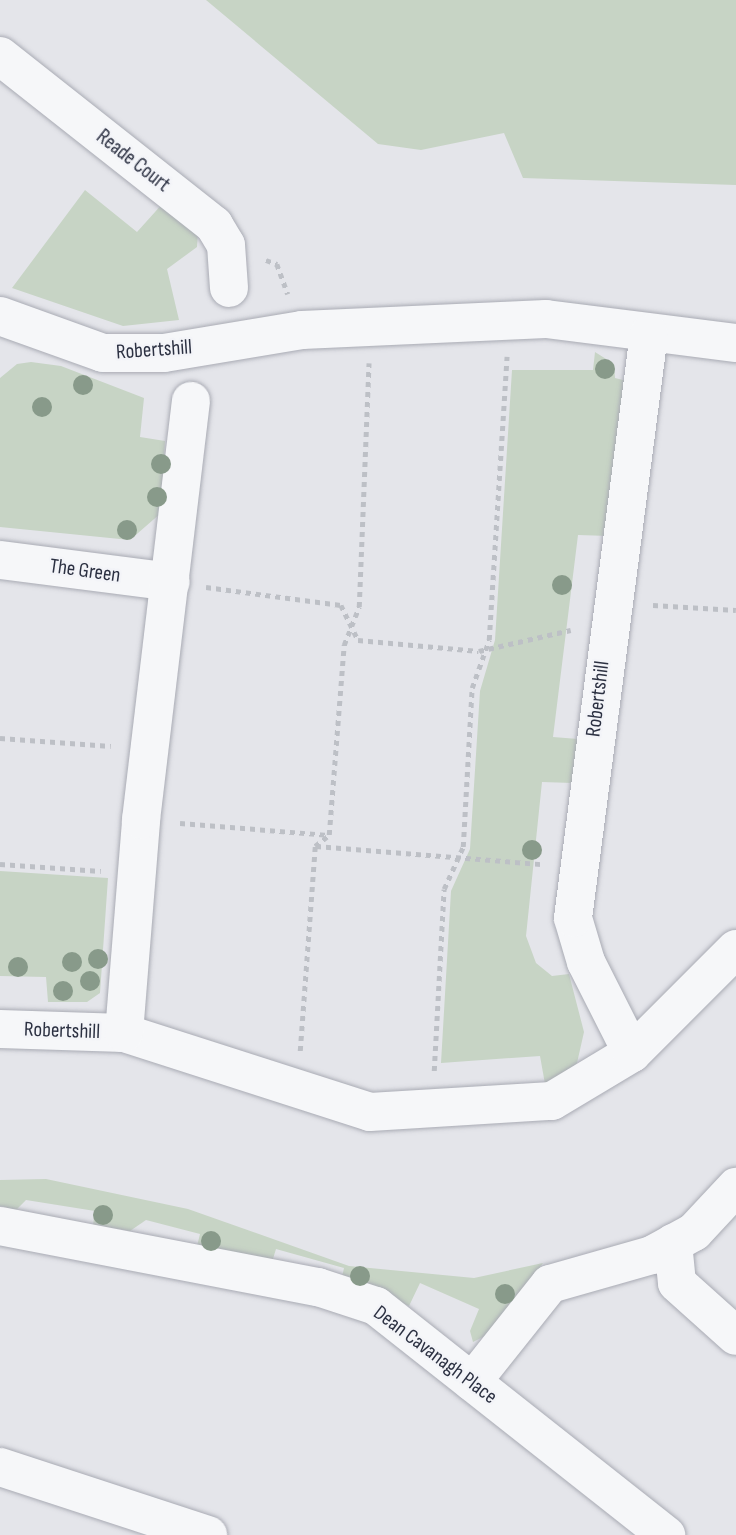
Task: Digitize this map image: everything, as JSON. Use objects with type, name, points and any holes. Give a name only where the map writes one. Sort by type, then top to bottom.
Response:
[{"type":"street","name":"Reade Court","points":[[0,56],[214,225],[226,245]]},
{"type":"street","points":[[226,245],[229,288]]},
{"type":"street","name":"Robertshill","points":[[0,316],[103,353],[164,353],[302,330],[546,319],[736,343]]},
{"type":"street","name":"Robertshill","points":[[632,1054],[586,962],[573,918],[576,866],[609,612],[649,334]]},
{"type":"street","name":"Robertshill","points":[[124,1033],[141,820],[191,401]]},
{"type":"street","name":"The Green","points":[[0,559],[171,582]]},
{"type":"street","name":"Robertshill","points":[[0,1029],[124,1033],[296,1091],[370,1112],[552,1101],[632,1054],[736,949]]},
{"type":"street","points":[[472,1382],[550,1283],[673,1244],[694,1232],[736,1187]]},
{"type":"street","name":"Dean Cavanagh Place","points":[[0,1226],[318,1287],[376,1306],[666,1535]]},
{"type":"street","points":[[673,1244],[677,1283],[736,1336]]},
{"type":"street","points":[[0,1467],[208,1535]]},
{"type":"path","points":[[226,245],[277,264],[302,330]]},
{"type":"path","points":[[432,1108],[444,889],[458,858],[472,688],[485,650],[509,321]]},
{"type":"path","points":[[296,1091],[315,846],[329,835],[344,645],[359,607],[370,327]]},
{"type":"path","points":[[171,582],[341,605],[358,640],[485,650],[609,612],[736,610]]},
{"type":"path","points":[[0,738],[150,748]]},
{"type":"path","points":[[141,820],[329,835]]},
{"type":"path","points":[[315,846],[576,866]]},
{"type":"path","points":[[0,864],[137,873]]},
{"type":"green space","points":[[206,0],[736,0],[736,185],[523,178],[504,133],[421,150],[378,144]]},
{"type":"green space","points":[[85,190],[137,232],[164,202],[198,231],[197,247],[167,269],[179,320],[123,326],[12,288]]},
{"type":"green space","points":[[595,352],[614,364],[615,378],[627,381],[609,536],[578,535],[553,737],[578,739],[573,783],[542,782],[526,936],[536,963],[552,976],[569,974],[584,1032],[577,1063],[558,1082],[545,1084],[540,1056],[441,1063],[451,891],[470,849],[480,691],[495,640],[512,370],[593,370]]},
{"type":"green space","points":[[31,362],[61,366],[144,398],[140,437],[165,441],[161,513],[130,540],[0,527],[0,378],[17,364]]},
{"type":"green space","points":[[0,871],[108,878],[100,993],[87,1002],[48,1002],[46,977],[0,976]]},
{"type":"green space","points":[[46,1179],[188,1209],[349,1266],[474,1278],[543,1263],[491,1333],[473,1342],[470,1331],[479,1309],[420,1283],[409,1306],[342,1277],[344,1268],[276,1249],[272,1262],[197,1246],[200,1234],[146,1220],[130,1231],[93,1225],[95,1211],[26,1200],[16,1210],[0,1206],[0,1180]]}]
